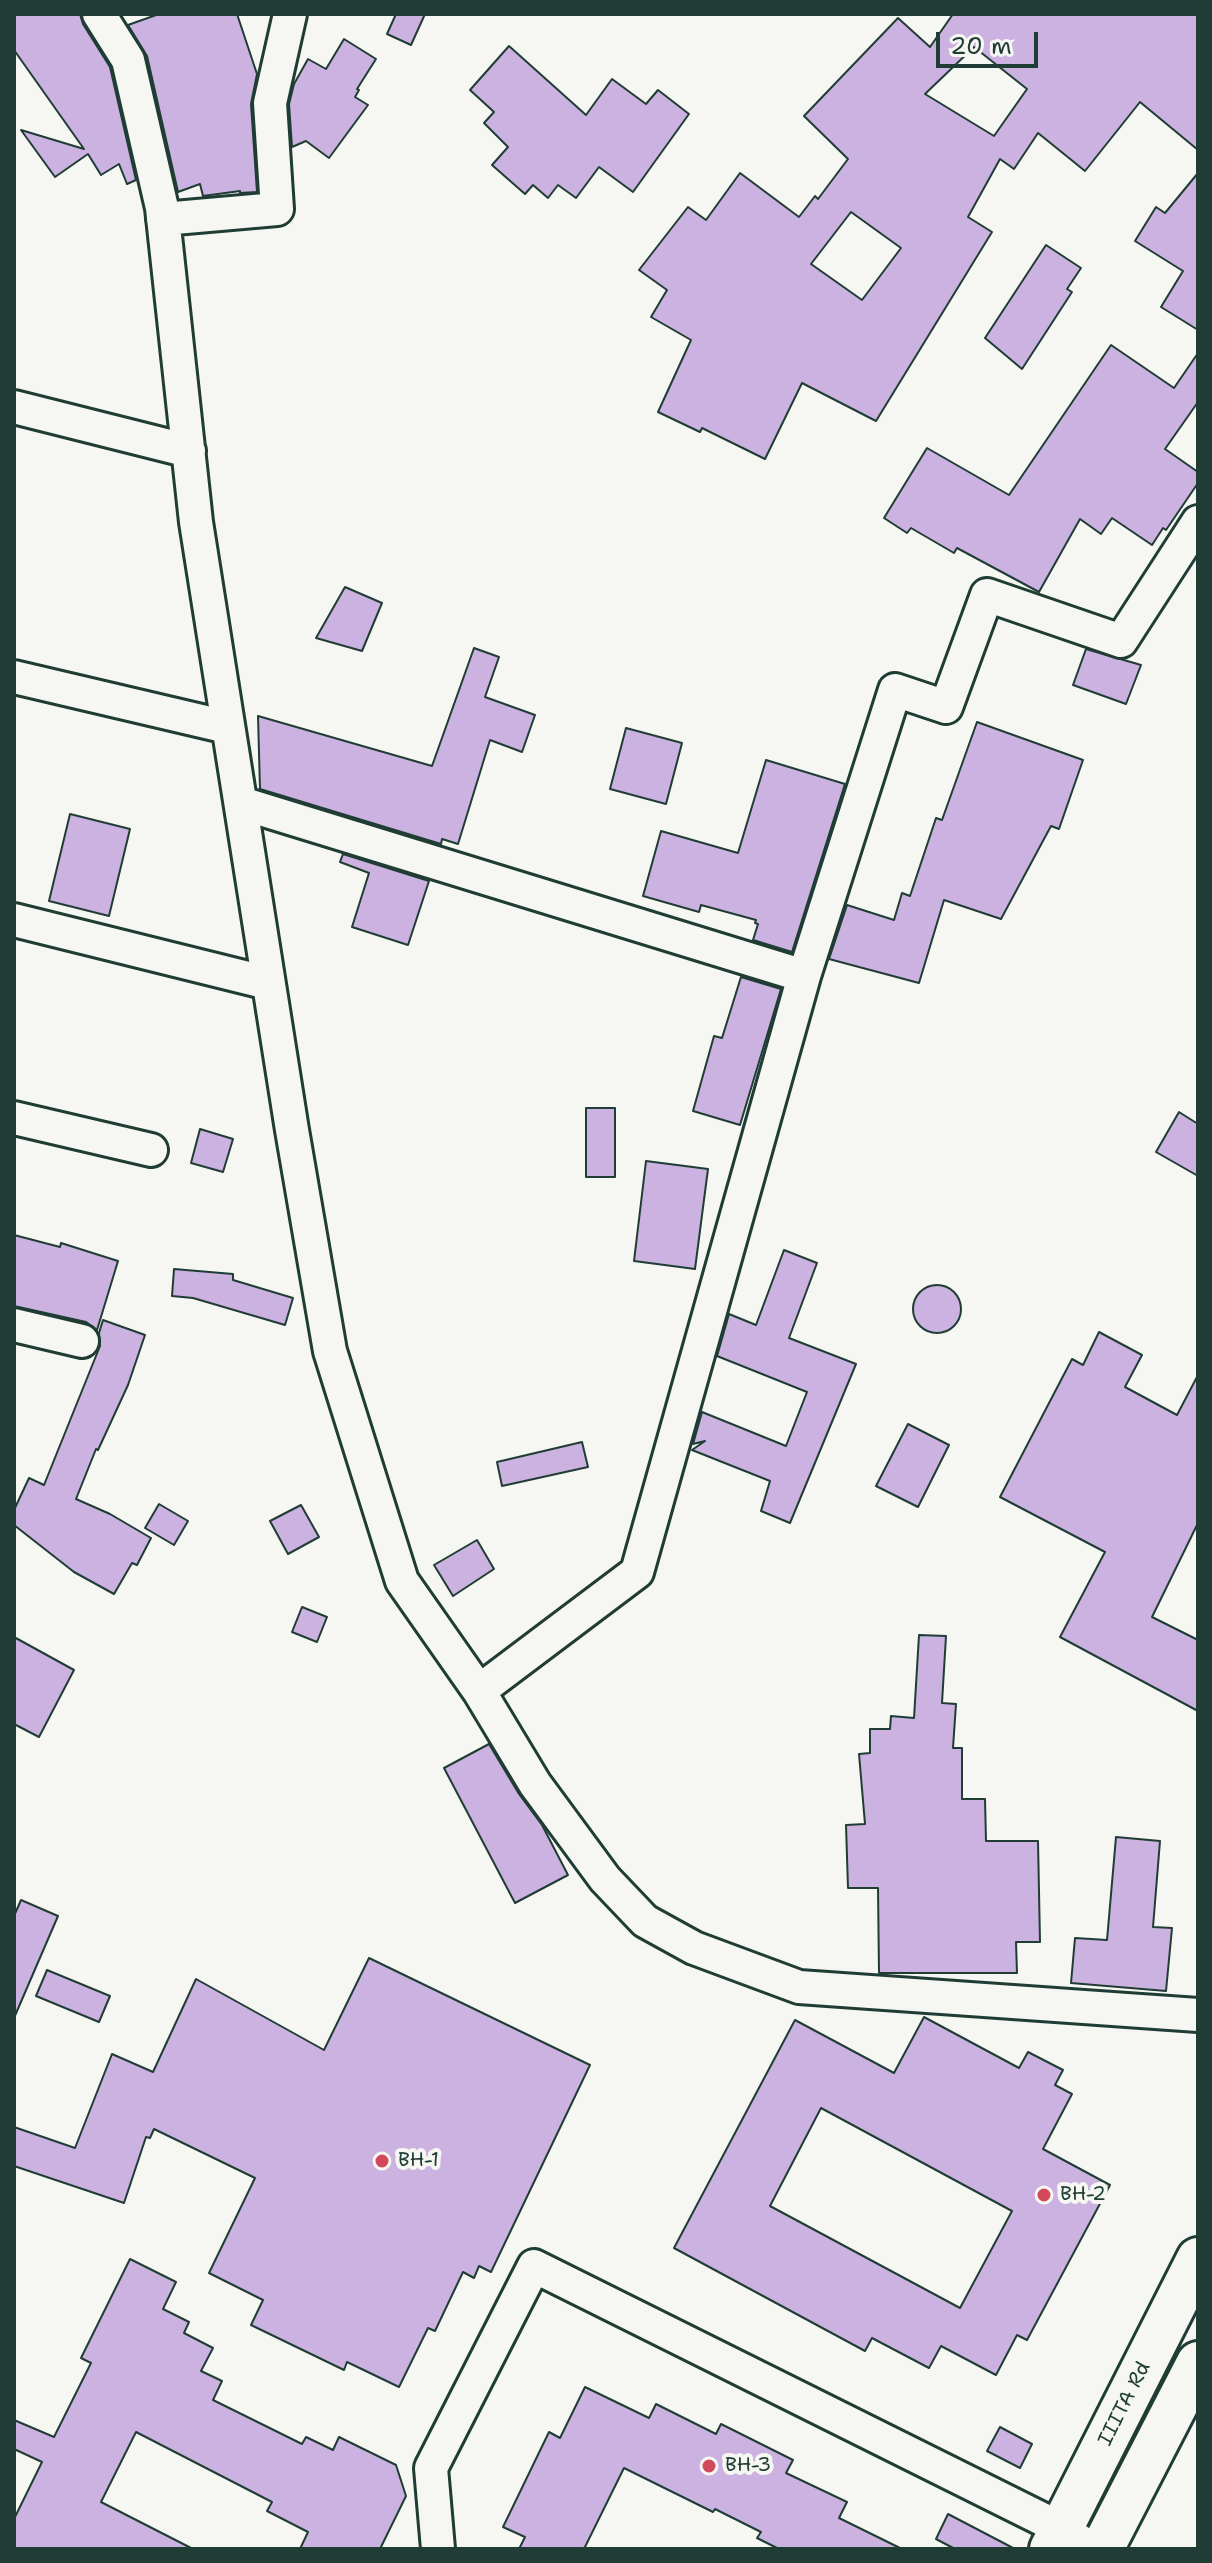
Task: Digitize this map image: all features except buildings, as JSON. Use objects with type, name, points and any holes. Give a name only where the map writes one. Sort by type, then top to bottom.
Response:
[{"type":"main road","name":"IIITA Rd","points":[[1068,2542],[1198,2259]]},
{"type":"main road","points":[[1102,2549],[1198,2363]]},
{"type":"street","points":[[99,14],[128,60],[163,219],[196,522],[268,983],[330,1351],[402,1581],[479,1691],[535,1784],[605,1879],[645,1921],[694,1948],[799,1987],[1198,2015]]},
{"type":"street","points":[[163,219],[277,209],[270,103],[290,14]]},
{"type":"street","points":[[14,407],[189,451]]},
{"type":"street","points":[[479,1691],[637,1572],[804,976],[895,690],[946,707],[987,595],[1121,641],[1198,522]]},
{"type":"street","points":[[14,677],[227,727]]},
{"type":"street","points":[[241,803],[804,976]]},
{"type":"street","points":[[14,920],[268,983]]},
{"type":"street","points":[[14,1118],[151,1150]]},
{"type":"street","points":[[14,1325],[82,1341]]},
{"type":"street","points":[[438,2549],[431,2468],[534,2266],[1068,2542]]},
{"type":"place","name":"BH-1","points":[[382,2161]]},
{"type":"place","name":"BH-2","points":[[1044,2195]]},
{"type":"place","name":"BH-3","points":[[709,2466]]}]
